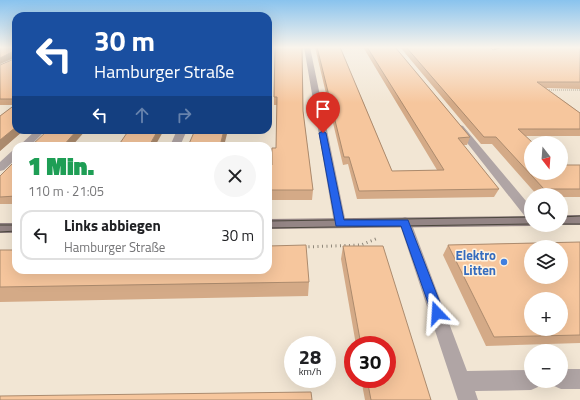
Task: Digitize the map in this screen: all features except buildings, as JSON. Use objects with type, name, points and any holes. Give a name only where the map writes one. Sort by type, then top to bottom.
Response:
[{"type":"street","points":[[310,66],[340,223]]},
{"type":"street","points":[[455,122],[524,207]]},
{"type":"street","points":[[28,142],[37,134]]},
{"type":"street","points":[[0,168],[12,157]]},
{"type":"street","points":[[568,220],[580,220]]},
{"type":"street","points":[[272,224],[524,221]]},
{"type":"street","points":[[405,222],[468,400]]},
{"type":"street","points":[[0,228],[12,228]]},
{"type":"street","points":[[568,379],[580,379]]},
{"type":"street","points":[[462,381],[524,380]]},
{"type":"path","points":[[546,93],[542,90],[580,90]]},
{"type":"path","points":[[297,247],[361,245],[376,240],[399,224],[405,222]]},
{"type":"tram line","points":[[568,217],[580,216]]},
{"type":"tram line","points":[[272,221],[524,217]]},
{"type":"tram line","points":[[272,228],[524,224]]},
{"type":"tram line","points":[[568,224],[580,224]]},
{"type":"tram line","points":[[0,225],[12,225]]},
{"type":"tram line","points":[[0,232],[12,231]]},
{"type":"place","name":"Elektro Litten","points":[[504,262]]},
{"type":"route","points":[[323,133],[340,223],[405,222],[437,313]]}]
